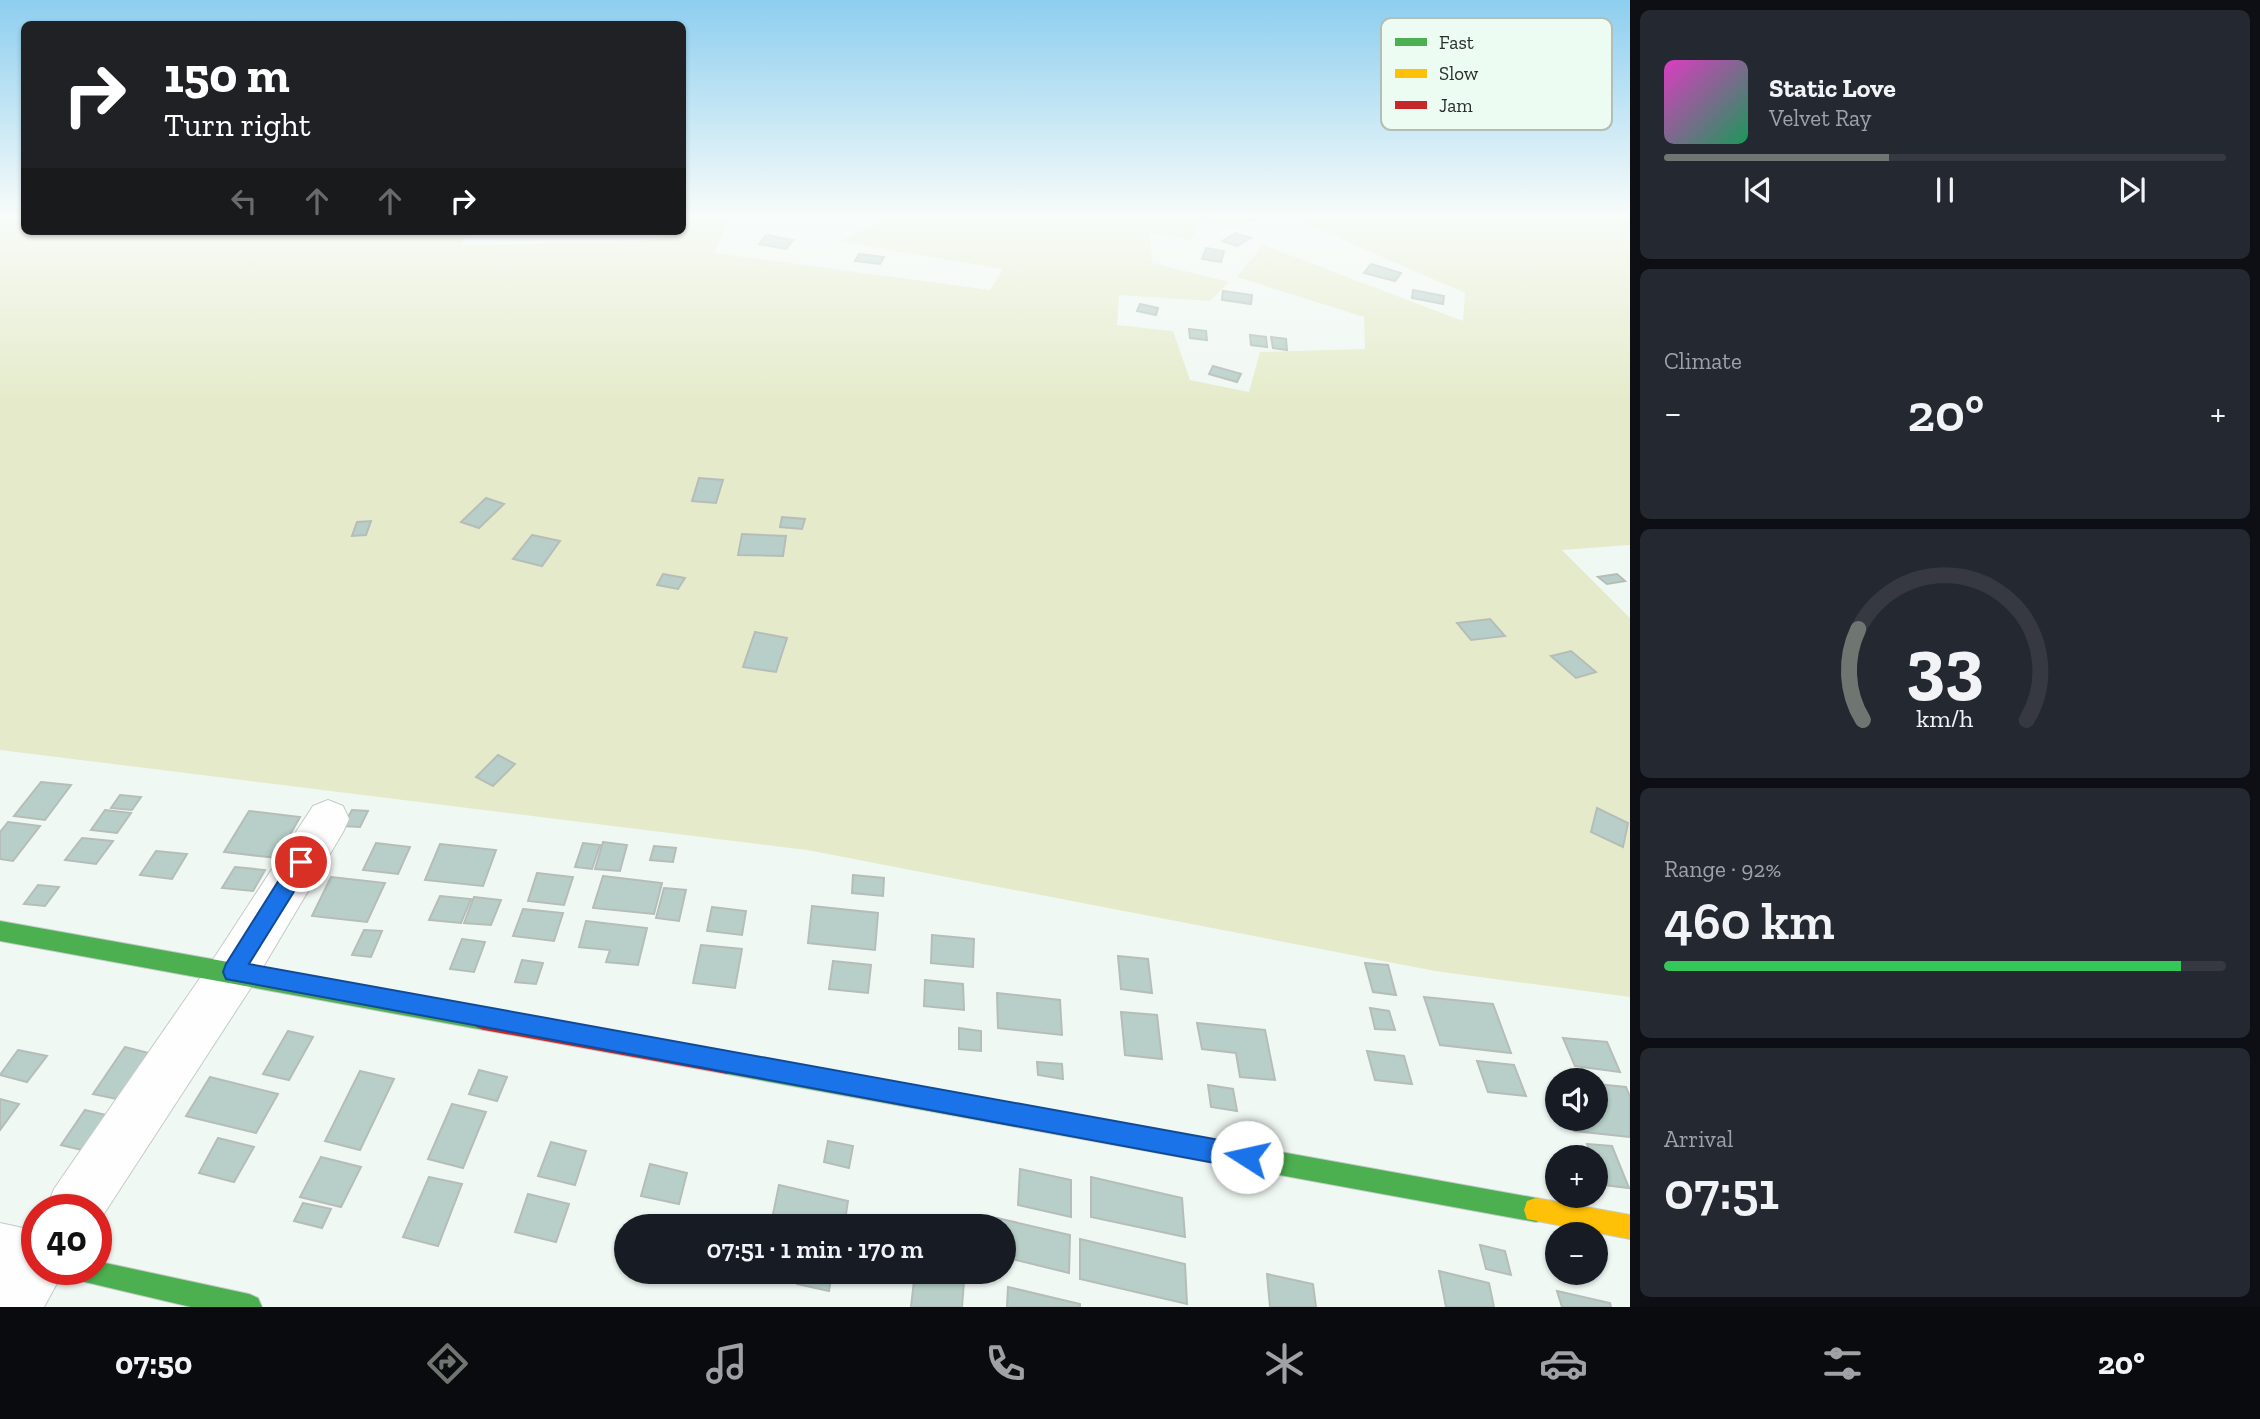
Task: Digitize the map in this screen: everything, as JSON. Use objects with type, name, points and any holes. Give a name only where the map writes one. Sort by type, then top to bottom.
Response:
[{"type":"street","points":[[84,1194],[233,972],[328,819]]},
{"type":"street","points":[[0,931],[1630,1227]]},
{"type":"street","points":[[0,1252],[21,1258]]},
{"type":"street","points":[[112,1277],[249,1307]]},
{"type":"street","points":[[10,1307],[23,1285]]},
{"type":"green space","points":[[0,278],[900,278],[990,290],[997,278],[1213,278],[1229,282],[1210,301],[1119,295],[1117,325],[1173,331],[1190,380],[1249,392],[1260,352],[1365,349],[1364,317],[1240,278],[1350,278],[1463,321],[1465,293],[1431,278],[1630,278],[1630,545],[1562,550],[1630,618],[1630,997],[1435,971],[807,850],[0,750]]},
{"type":"building","points":[[1413,290],[1444,296],[1443,304],[1412,298]]},
{"type":"building","points":[[1223,291],[1252,295],[1251,304],[1222,300]]},
{"type":"building","points":[[1140,304],[1158,308],[1156,315],[1137,311]]},
{"type":"building","points":[[1189,329],[1206,331],[1207,340],[1190,338]]},
{"type":"building","points":[[1250,335],[1266,337],[1267,347],[1251,345]]},
{"type":"building","points":[[1271,337],[1286,339],[1287,350],[1273,348]]},
{"type":"building","points":[[1213,366],[1241,374],[1237,382],[1209,374]]},
{"type":"building","points":[[699,478],[723,480],[716,503],[692,501]]},
{"type":"building","points":[[486,498],[504,504],[479,528],[461,522]]},
{"type":"building","points":[[782,517],[805,519],[802,529],[780,527]]},
{"type":"building","points":[[371,521],[366,535],[352,536],[357,522]]},
{"type":"building","points":[[742,534],[786,536],[783,556],[738,555]]},
{"type":"building","points":[[532,535],[560,541],[542,566],[513,559]]},
{"type":"building","points":[[663,574],[685,578],[678,589],[657,585]]},
{"type":"building","points":[[1617,574],[1625,581],[1607,584],[1598,577]]},
{"type":"building","points":[[1490,619],[1505,636],[1471,640],[1457,623]]},
{"type":"building","points":[[755,632],[787,638],[776,672],[743,667]]},
{"type":"building","points":[[1571,651],[1596,672],[1576,678],[1551,656]]},
{"type":"building","points":[[498,755],[515,764],[493,786],[476,777]]},
{"type":"building","points":[[41,782],[71,785],[45,820],[14,816]]},
{"type":"building","points":[[120,795],[141,797],[132,810],[111,808]]},
{"type":"building","points":[[1597,808],[1628,823],[1623,847],[1591,832]]},
{"type":"building","points":[[105,810],[131,813],[117,833],[91,830]]},
{"type":"building","points":[[352,810],[368,811],[360,827],[343,826]]},
{"type":"building","points":[[249,811],[300,817],[277,858],[224,852]]},
{"type":"building","points":[[8,822],[40,826],[13,861],[0,859],[0,832]]},
{"type":"building","points":[[82,838],[113,841],[96,864],[65,860]]},
{"type":"building","points":[[603,842],[627,845],[620,871],[595,869]]},
{"type":"building","points":[[376,843],[410,847],[398,874],[363,870]]},
{"type":"building","points":[[583,843],[600,845],[592,869],[575,867]]},
{"type":"building","points":[[440,844],[496,850],[483,886],[425,880]]},
{"type":"building","points":[[654,846],[676,848],[673,862],[650,860]]},
{"type":"building","points":[[156,851],[187,854],[172,879],[140,875]]},
{"type":"building","points":[[235,867],[265,870],[253,891],[222,888]]},
{"type":"building","points":[[537,873],[573,877],[564,905],[528,901]]},
{"type":"building","points":[[853,875],[884,878],[883,896],[852,893]]},
{"type":"building","points":[[603,876],[662,883],[654,914],[593,908]]},
{"type":"building","points":[[331,877],[385,883],[367,922],[312,916]]},
{"type":"building","points":[[38,885],[59,887],[45,906],[24,904]]},
{"type":"building","points":[[664,888],[686,890],[679,921],[656,918]]},
{"type":"building","points":[[440,896],[471,899],[461,923],[429,920]]},
{"type":"building","points":[[474,897],[501,900],[491,925],[464,923]]},
{"type":"building","points":[[812,906],[878,913],[875,950],[808,943]]},
{"type":"building","points":[[712,907],[746,911],[742,935],[707,931]]},
{"type":"building","points":[[523,909],[563,913],[554,941],[513,936]]},
{"type":"building","points":[[586,921],[647,928],[638,965],[606,962],[610,950],[579,947]]},
{"type":"building","points":[[364,930],[382,931],[371,957],[352,955]]},
{"type":"building","points":[[932,935],[974,939],[973,967],[931,963]]},
{"type":"building","points":[[462,939],[485,942],[474,972],[450,969]]},
{"type":"building","points":[[701,945],[742,949],[735,988],[693,983]]},
{"type":"building","points":[[1118,956],[1148,959],[1152,993],[1121,989]]},
{"type":"building","points":[[522,960],[543,963],[536,984],[515,982]]},
{"type":"building","points":[[833,961],[871,965],[868,993],[829,989]]},
{"type":"building","points":[[1365,963],[1388,965],[1396,995],[1373,992]]},
{"type":"building","points":[[925,980],[963,984],[964,1010],[924,1006]]},
{"type":"building","points":[[997,993],[1060,1000],[1062,1035],[998,1028]]},
{"type":"building","points":[[1424,997],[1493,1004],[1511,1053],[1440,1045]]},
{"type":"building","points":[[1370,1008],[1389,1011],[1395,1030],[1375,1029]]},
{"type":"building","points":[[1121,1012],[1157,1015],[1162,1059],[1125,1055]]},
{"type":"building","points":[[1197,1023],[1265,1030],[1275,1080],[1240,1077],[1236,1053],[1202,1049]]},
{"type":"building","points":[[959,1028],[981,1031],[981,1051],[959,1049]]},
{"type":"building","points":[[288,1031],[313,1037],[289,1080],[263,1074]]},
{"type":"building","points":[[1563,1038],[1607,1042],[1620,1072],[1608,1070],[1608,1068],[1575,1066]]},
{"type":"building","points":[[125,1047],[157,1055],[126,1101],[93,1094]]},
{"type":"building","points":[[18,1050],[47,1056],[27,1082],[0,1075]]},
{"type":"building","points":[[1367,1051],[1404,1056],[1412,1084],[1375,1080]]},
{"type":"building","points":[[1477,1061],[1514,1065],[1526,1096],[1488,1092]]},
{"type":"building","points":[[1037,1062],[1062,1064],[1063,1079],[1038,1075]]},
{"type":"building","points":[[479,1070],[507,1077],[497,1101],[469,1094]]},
{"type":"building","points":[[360,1071],[394,1079],[360,1150],[325,1141]]},
{"type":"building","points":[[210,1077],[278,1094],[256,1133],[186,1116]]},
{"type":"building","points":[[1208,1085],[1233,1089],[1237,1111],[1211,1107]]},
{"type":"building","points":[[1608,1085],[1626,1087],[1630,1097],[1630,1137],[1574,1131],[1608,1131]]},
{"type":"building","points":[[0,1099],[19,1104],[0,1130]]},
{"type":"building","points":[[452,1104],[486,1112],[463,1168],[428,1159]]},
{"type":"building","points":[[85,1110],[118,1118],[95,1153],[61,1145]]},
{"type":"building","points":[[218,1138],[254,1147],[234,1182],[199,1173]]},
{"type":"building","points":[[828,1141],[853,1146],[849,1168],[824,1162]]},
{"type":"building","points":[[551,1142],[586,1151],[575,1185],[538,1176]]},
{"type":"building","points":[[1608,1146],[1612,1146],[1629,1188],[1608,1185]]},
{"type":"building","points":[[321,1157],[361,1167],[341,1207],[300,1197]]},
{"type":"building","points":[[650,1164],[687,1173],[679,1204],[641,1196]]},
{"type":"building","points":[[1020,1169],[1071,1180],[1071,1217],[1018,1205]]},
{"type":"building","points":[[429,1177],[462,1184],[438,1246],[403,1237]]},
{"type":"building","points":[[1091,1177],[1182,1198],[1185,1237],[1091,1217]]},
{"type":"building","points":[[779,1185],[848,1201],[846,1214],[773,1214]]},
{"type":"building","points":[[528,1194],[569,1204],[556,1242],[515,1232]]},
{"type":"building","points":[[303,1203],[331,1209],[322,1228],[294,1221]]},
{"type":"building","points":[[1016,1222],[1070,1235],[1069,1273],[1016,1260]]},
{"type":"building","points":[[1080,1239],[1185,1264],[1187,1304],[1080,1279]]},
{"type":"building","points":[[1480,1245],[1505,1251],[1511,1275],[1486,1269]]},
{"type":"building","points":[[1439,1271],[1489,1283],[1494,1307],[1446,1307]]},
{"type":"building","points":[[1267,1274],[1313,1284],[1316,1307],[1270,1307]]},
{"type":"building","points":[[797,1284],[830,1284],[829,1291]]},
{"type":"building","points":[[914,1284],[964,1284],[962,1307],[911,1307]]},
{"type":"building","points":[[1008,1287],[1080,1304],[1080,1307],[1007,1307]]},
{"type":"building","points":[[1557,1291],[1610,1303],[1611,1307],[1562,1307]]},
{"type":"traffic: fast","points":[[0,931],[484,1019]]},
{"type":"traffic: fast","points":[[727,1063],[1536,1210]]},
{"type":"traffic: fast","points":[[112,1277],[249,1307]]},
{"type":"traffic: slow","points":[[1536,1210],[1630,1227]]},
{"type":"traffic: jam","points":[[484,1019],[727,1063]]},
{"type":"route","points":[[301,862],[233,972],[1247,1157]]}]
